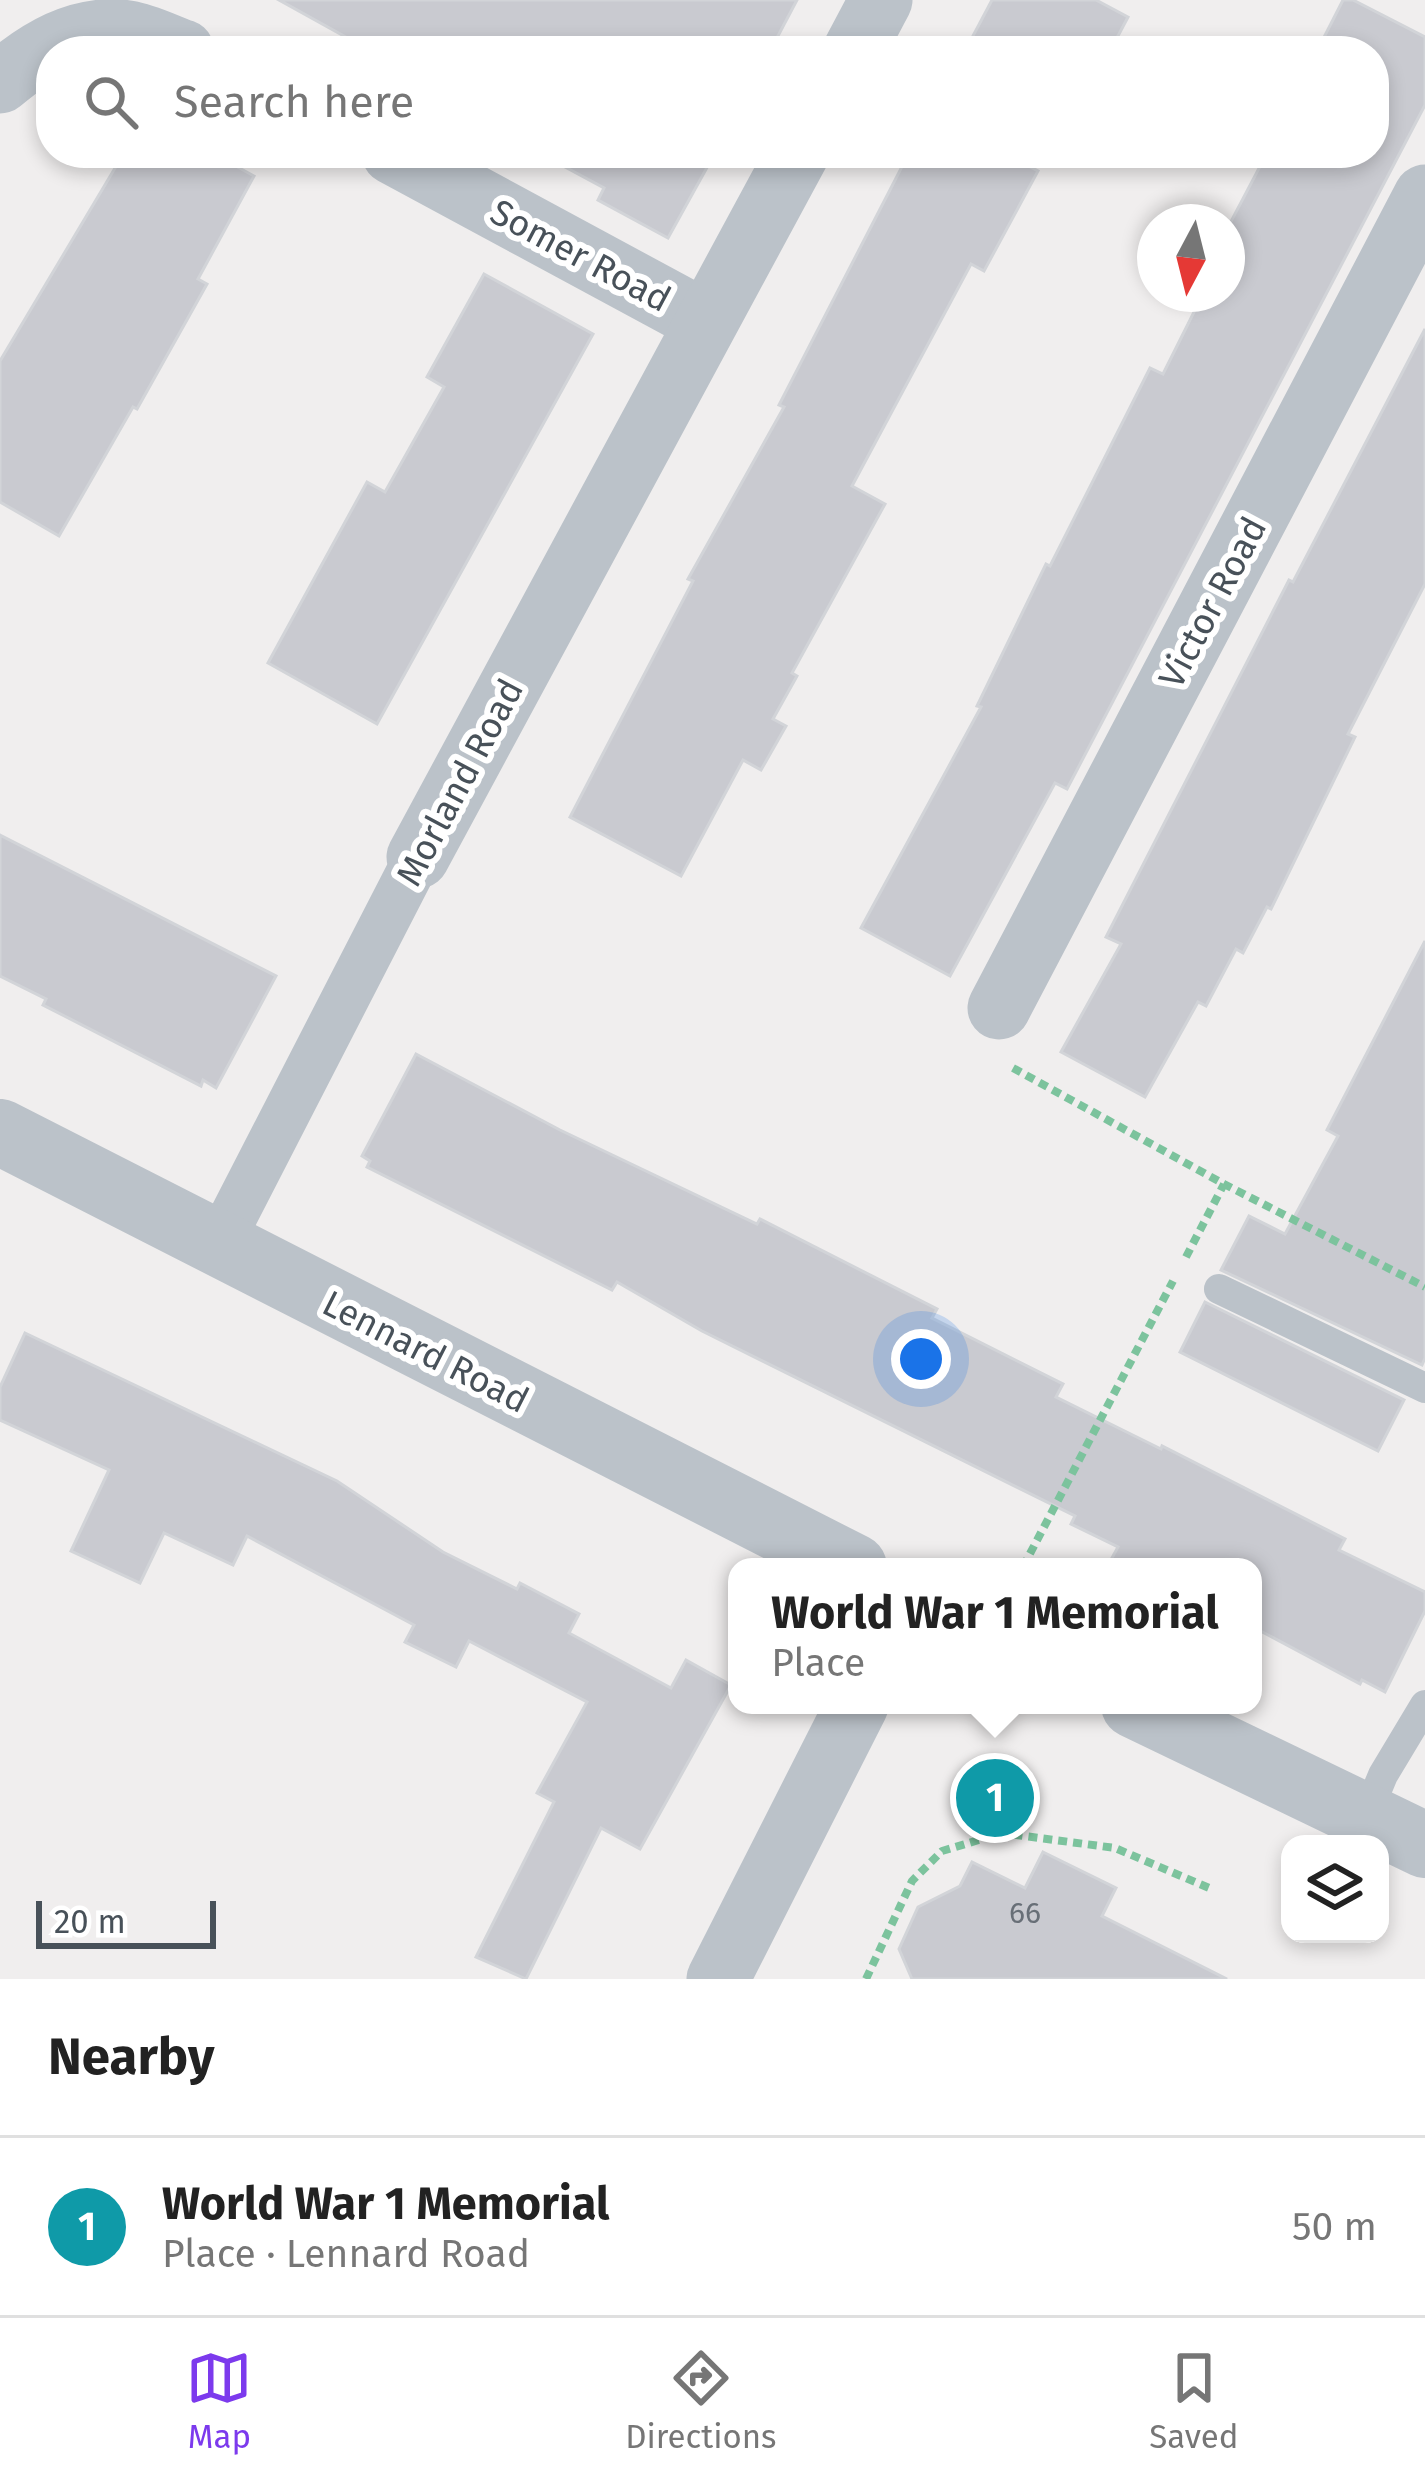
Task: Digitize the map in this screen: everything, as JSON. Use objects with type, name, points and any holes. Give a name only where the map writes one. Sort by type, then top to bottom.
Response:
[{"type":"street","points":[[862,36],[881,0]]},
{"type":"street","points":[[96,36],[128,32],[140,36]]},
{"type":"street","name":"Somer Road","points":[[421,168],[706,322]]},
{"type":"street","name":"Morland Road","points":[[218,1246],[418,857],[790,168]]},
{"type":"street","name":"Victor Road","points":[[999,1008],[1425,196]]},
{"type":"street","name":"Lennard Road","points":[[0,1132],[836,1558]]},
{"type":"street","points":[[718,1979],[852,1714]]},
{"type":"street","points":[[1153,1714],[1425,1845]]},
{"type":"lane","points":[[1220,1288],[1425,1388]]},
{"type":"lane","points":[[1366,1816],[1383,1775],[1425,1705]]},
{"type":"path","points":[[999,1008],[982,1051],[1425,1288]]},
{"type":"path","points":[[1028,1558],[1224,1184]]},
{"type":"path","points":[[866,1979],[912,1882],[942,1851],[1002,1833],[1115,1848],[1214,1890]]},
{"type":"building","points":[[279,0],[797,0],[778,36],[344,36]]},
{"type":"building","points":[[992,0],[1096,0],[1128,17],[1118,36],[973,36]]},
{"type":"building","points":[[1343,0],[1353,0],[1425,37],[1425,105],[1067,789],[1055,783],[950,976],[861,928],[981,707],[977,706],[1046,564],[1050,566],[1150,368],[1163,374],[1194,312],[1245,312],[1245,204],[1240,204],[1259,168],[1389,168],[1389,36],[1325,36]]},
{"type":"building","points":[[115,168],[239,168],[254,176],[198,279],[207,284],[59,536],[0,502],[0,361]]},
{"type":"building","points":[[567,168],[707,168],[668,238],[598,200],[604,188]]},
{"type":"building","points":[[901,168],[1038,171],[984,271],[971,264],[852,486],[885,504],[792,673],[797,676],[773,719],[786,726],[761,770],[743,760],[681,876],[570,817],[693,581],[688,579],[784,407],[779,405]]},
{"type":"building","points":[[484,274],[593,334],[377,724],[268,663],[367,482],[385,492],[444,387],[427,377]]},
{"type":"building","points":[[1425,329],[1425,584],[1348,734],[1355,737],[1271,909],[1267,907],[1243,953],[1236,949],[1206,1006],[1198,1002],[1145,1097],[1061,1052],[1121,944],[1106,937],[1289,580],[1293,582]]},
{"type":"building","points":[[0,835],[276,976],[216,1088],[203,1080],[201,1086],[43,1005],[46,999],[0,976]]},
{"type":"building","points":[[1425,941],[1422,1365],[1221,1270],[1249,1216],[1285,1234],[1338,1136],[1327,1130]]},
{"type":"building","points":[[416,1054],[560,1130],[757,1224],[760,1219],[937,1309],[932,1318],[1063,1384],[1056,1397],[1345,1539],[1339,1550],[1425,1592],[1425,1611],[1385,1692],[1362,1680],[1360,1684],[1262,1632],[1262,1558],[1112,1558],[1118,1547],[1071,1524],[1075,1516],[702,1331],[617,1282],[612,1290],[367,1167],[370,1161],[362,1156]]},
{"type":"building","points":[[1205,1302],[1404,1400],[1378,1451],[1180,1352]]},
{"type":"building","points":[[25,1333],[337,1481],[443,1552],[517,1589],[520,1583],[579,1614],[569,1633],[671,1688],[686,1660],[728,1683],[640,1849],[601,1828],[526,1979],[476,1957],[554,1802],[537,1793],[587,1702],[469,1641],[456,1667],[405,1642],[414,1625],[247,1536],[233,1565],[164,1533],[140,1583],[71,1551],[109,1470],[0,1420],[0,1387]]},
{"type":"building","points":[[1043,1852],[1116,1888],[1102,1916],[1227,1979],[912,1979],[899,1949],[918,1907],[960,1886],[972,1862],[1025,1888]]},
{"type":"place","name":"World War 1 Memorial","points":[[995,1798]]}]
